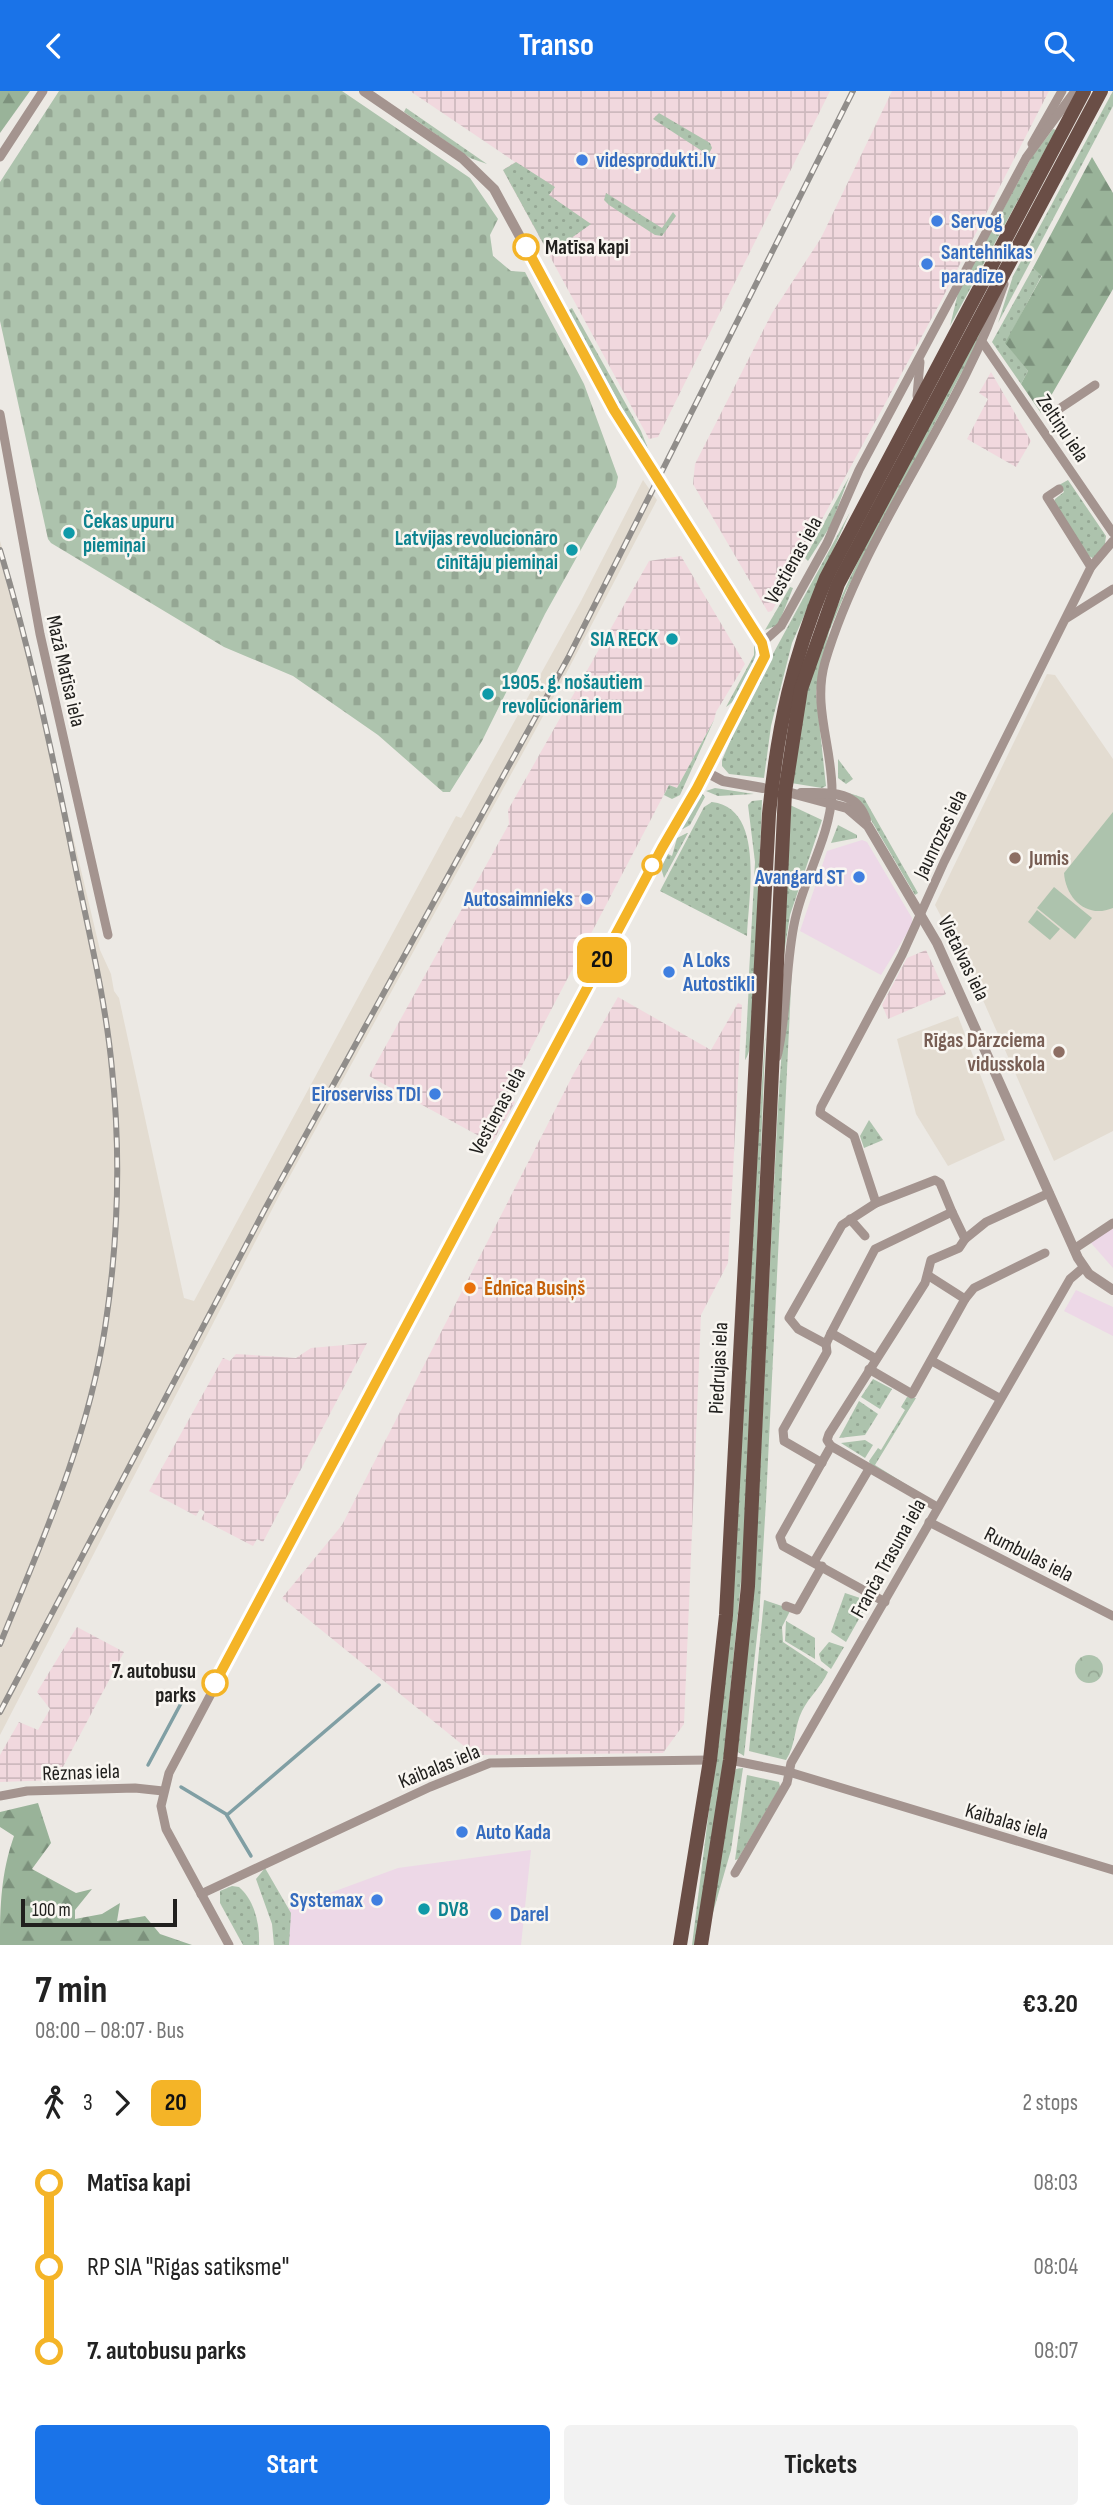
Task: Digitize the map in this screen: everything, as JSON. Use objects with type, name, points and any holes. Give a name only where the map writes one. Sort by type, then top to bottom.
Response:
[{"type":"main road","name":"Vestienas iela","points":[[773,790],[784,704],[811,615],[826,578],[1084,91]]},
{"type":"main road","points":[[773,790],[787,761],[801,689],[838,584],[1101,91]]},
{"type":"main road","name":"Piedrujas iela","points":[[701,1945],[730,1760],[748,1586],[771,1082],[773,790]]},
{"type":"main road","name":"Piedrujas iela","points":[[680,1945],[710,1760],[726,1615],[773,790]]},
{"type":"street","points":[[0,157],[43,91]]},
{"type":"street","points":[[364,91],[477,170],[494,189],[614,410],[762,643]]},
{"type":"street","name":"Vestienas iela","points":[[229,1945],[166,1829],[161,1806],[163,1791],[211,1691],[301,1520],[682,810],[706,772],[765,656],[762,643],[780,626],[827,543],[859,470],[921,357],[963,271],[1062,91]]},
{"type":"street","name":"Vestienas iela","points":[[1026,158],[1075,91]]},
{"type":"street","points":[[771,1082],[780,1045],[794,922],[825,831],[832,793],[821,685],[838,619],[983,343],[1017,247]]},
{"type":"street","name":"Zeltiņu iela","points":[[983,343],[1113,533]]},
{"type":"street","name":"Vestienas iela","points":[[915,408],[921,357]]},
{"type":"street","points":[[1059,409],[1095,385]]},
{"type":"street","name":"Mazā Matīsa iela","points":[[0,414],[37,621],[108,935]]},
{"type":"street","points":[[1059,489],[1047,497],[1091,567]]},
{"type":"street","name":"Jaunrozes iela","points":[[876,1203],[854,1136],[820,1113],[1091,567],[1113,541]]},
{"type":"street","points":[[1067,618],[1113,589]]},
{"type":"street","points":[[706,772],[723,781],[773,790]]},
{"type":"street","name":"Vietalvas iela","points":[[868,826],[851,810],[791,793],[832,793],[854,800],[865,816],[868,826],[958,987],[1084,1267]]},
{"type":"street","points":[[826,1344],[798,1329],[789,1318],[842,1225],[876,1203],[935,1180],[940,1182],[965,1239]]},
{"type":"street","points":[[937,1507],[831,1446],[827,1440],[829,1434],[929,1276],[931,1261],[958,1248],[986,1222],[1049,1193]]},
{"type":"street","points":[[822,1464],[784,1441],[783,1430],[827,1352],[826,1344],[870,1243],[952,1212]]},
{"type":"street","points":[[850,1219],[870,1243]]},
{"type":"street","points":[[1074,1249],[1113,1223]]},
{"type":"street","points":[[869,1369],[912,1394],[965,1299],[974,1288],[1045,1253]]},
{"type":"street","points":[[1084,1267],[1095,1279],[1113,1290]]},
{"type":"street","name":"Franča Trasuna iela","points":[[735,1873],[999,1398],[1070,1279],[1084,1267]]},
{"type":"street","points":[[929,1276],[965,1299]]},
{"type":"street","points":[[831,1333],[876,1359]]},
{"type":"street","points":[[932,1360],[999,1398]]},
{"type":"street","points":[[831,1446],[779,1542],[885,1602]]},
{"type":"street","points":[[786,1606],[797,1610],[818,1564],[869,1469]]},
{"type":"street","name":"Rumbulas iela","points":[[929,1522],[1112,1615]]},
{"type":"street","name":"Kaibalas iela","points":[[201,1894],[453,1776],[490,1763],[710,1760]]},
{"type":"street","name":"Kaibalas iela","points":[[730,1760],[789,1772],[1113,1870]]},
{"type":"street","name":"Rēznas iela","points":[[0,1796],[27,1791],[135,1788],[163,1791]]},
{"type":"shaded area","points":[[410,91],[830,91],[658,437],[649,439],[503,170],[515,162]]},
{"type":"shaded area","points":[[892,91],[1049,91],[940,303],[772,611],[768,612],[693,484],[695,464],[772,313],[821,238]]},
{"type":"shaded area","points":[[991,372],[1031,441],[1016,467],[967,439],[988,399],[979,393]]},
{"type":"shaded area","points":[[643,480],[657,500],[558,689],[280,1194],[0,1735],[0,541],[13,584],[100,950],[119,998],[184,1298],[194,1301],[456,816],[461,818],[580,603]]},
{"type":"shaded area","points":[[681,556],[745,664],[716,712],[677,788],[669,785],[661,800],[506,1096],[515,1102],[492,1143],[369,1076],[509,824],[508,810],[649,561]]},
{"type":"shaded area","points":[[1047,674],[1055,675],[1113,759],[1113,1131],[1054,1161],[971,973],[935,905]]},
{"type":"shaded area","points":[[862,840],[867,842],[912,918],[912,925],[881,975],[800,931],[827,851]]},
{"type":"shaded area","points":[[926,950],[946,994],[888,1019],[882,1005],[907,958]]},
{"type":"shaded area","points":[[618,997],[711,1050],[738,1003],[742,1005],[728,1263],[701,1315],[684,1724],[663,1753],[475,1755],[282,1598],[342,1525],[574,1073]]},
{"type":"shaded area","points":[[958,1016],[1005,1140],[948,1166],[916,1114],[897,1039]]},
{"type":"shaded area","points":[[1113,1227],[1113,1268],[1091,1243]]},
{"type":"shaded area","points":[[1076,1290],[1113,1307],[1113,1336],[1064,1311]]},
{"type":"shaded area","points":[[367,1343],[263,1542],[257,1539],[253,1546],[201,1519],[205,1512],[200,1509],[196,1516],[149,1491],[223,1358],[230,1361],[236,1354],[296,1358],[311,1348]]},
{"type":"shaded area","points":[[77,1627],[124,1652],[56,1780],[0,1782],[0,1755],[19,1722],[38,1730],[50,1709],[37,1692]]},
{"type":"shaded area","points":[[531,1850],[521,1945],[284,1945],[289,1908],[398,1868]]},
{"type":"green space","points":[[0,91],[30,91],[0,133]]},
{"type":"green space","name":"Matīsa kapi","points":[[59,91],[342,91],[470,178],[498,219],[490,235],[493,256],[511,271],[525,272],[584,384],[618,477],[616,487],[545,614],[482,741],[450,792],[443,792],[378,735],[293,676],[224,647],[48,539],[0,321],[0,182]]},
{"type":"green space","points":[[1113,91],[1113,106],[998,323],[1013,276]]},
{"type":"green space","points":[[406,108],[487,164],[470,158],[404,112]]},
{"type":"green space","points":[[659,113],[710,143],[712,148],[708,155],[653,119]]},
{"type":"green space","points":[[1053,129],[1056,130],[950,326],[958,293],[1031,158]]},
{"type":"green space","points":[[1092,157],[1113,193],[1113,289],[1041,413],[1021,384],[1028,371],[1005,343],[1042,276],[1033,268]]},
{"type":"green space","points":[[516,162],[555,187],[549,195],[591,224],[549,254],[503,170]]},
{"type":"green space","points":[[606,193],[662,228],[673,212],[676,216],[662,236],[655,235],[609,205],[604,200]]},
{"type":"green space","points":[[1033,268],[1042,275],[1006,343],[1028,371],[1021,384],[992,342]]},
{"type":"green space","points":[[572,308],[641,431],[654,464],[567,311]]},
{"type":"green space","points":[[984,323],[980,338],[846,591],[829,632],[816,693],[826,786],[822,788],[791,783],[795,743],[803,705],[814,667],[842,595]]},
{"type":"green space","points":[[849,477],[831,525],[808,561],[805,558]]},
{"type":"green space","points":[[1068,480],[1106,536],[1105,544],[1094,559],[1089,556],[1054,503],[1064,492],[1059,485]]},
{"type":"green space","points":[[850,512],[792,643],[771,726],[764,778],[729,774],[722,766],[722,760],[747,702]]},
{"type":"green space","points":[[790,587],[793,588],[778,625],[765,630]]},
{"type":"green space","points":[[754,641],[755,657],[749,677],[738,695],[726,707],[754,655]]},
{"type":"green space","points":[[714,720],[680,795],[672,799],[664,795],[669,785],[677,788]]},
{"type":"green space","points":[[838,759],[853,779],[846,784],[838,778]]},
{"type":"green space","points":[[715,788],[754,794],[718,796],[706,791]]},
{"type":"green space","points":[[702,793],[705,797],[690,825],[677,832]]},
{"type":"green space","points":[[849,793],[864,798],[918,893],[915,895],[861,803]]},
{"type":"green space","points":[[762,800],[756,959],[754,973],[749,974],[755,862],[748,805],[752,801]]},
{"type":"green space","points":[[712,802],[729,808],[740,820],[747,837],[751,879],[747,936],[660,891],[704,807]]},
{"type":"green space","points":[[790,805],[822,820],[790,915],[783,961]]},
{"type":"green space","points":[[1113,812],[1113,908],[1095,911],[1087,909],[1074,898],[1064,873]]},
{"type":"green space","points":[[838,825],[857,835],[857,838],[831,843]]},
{"type":"green space","points":[[688,833],[664,878],[661,868],[668,854],[672,856],[677,838]]},
{"type":"green space","points":[[1054,887],[1092,918],[1075,939],[1037,908]]},
{"type":"green space","points":[[1037,910],[1060,929],[1050,940],[1028,922]]},
{"type":"green space","points":[[792,968],[759,1618],[744,1756],[738,1752],[757,1524],[778,1105],[785,1005]]},
{"type":"green space","points":[[749,982],[754,982],[754,1011],[750,1045],[745,1060]]},
{"type":"green space","points":[[766,1024],[745,1541],[723,1764],[695,1945],[692,1945],[715,1762]]},
{"type":"green space","points":[[869,1120],[883,1140],[864,1148],[860,1136]]},
{"type":"green space","points":[[873,1379],[892,1389],[880,1409],[861,1397]]},
{"type":"green space","points":[[907,1397],[916,1398],[875,1465],[920,1493],[871,1467],[869,1461],[878,1448],[881,1450],[905,1410],[901,1407]]},
{"type":"green space","points":[[859,1401],[878,1414],[865,1435],[839,1438]]},
{"type":"green space","points":[[865,1440],[873,1445],[865,1458],[841,1443]]},
{"type":"green space","points":[[845,1593],[869,1601],[846,1642],[831,1632]]},
{"type":"green space","points":[[764,1600],[791,1609],[782,1627],[783,1642],[828,1672],[802,1711],[786,1760],[749,1751]]},
{"type":"green space","points":[[786,1621],[815,1638],[815,1659],[785,1641]]},
{"type":"green space","points":[[829,1642],[844,1647],[831,1669],[821,1661],[819,1654]]},
{"type":"green space","points":[[1089,1655],[1099,1659],[1103,1669],[1099,1679],[1089,1683],[1079,1679],[1075,1669],[1079,1659]]},
{"type":"green space","points":[[743,1768],[731,1850],[712,1916],[734,1774],[736,1769]]},
{"type":"green space","points":[[747,1775],[779,1782],[780,1787],[735,1860]]},
{"type":"green space","points":[[38,1803],[51,1843],[32,1869],[76,1893],[92,1889],[75,1910],[75,1919],[102,1914],[120,1903],[117,1921],[145,1916],[160,1934],[192,1945],[0,1945],[2,1890],[14,1836],[0,1827],[0,1812]]},
{"type":"green space","points":[[265,1868],[291,1913],[289,1945],[274,1945],[272,1924],[256,1879]]},
{"type":"green space","points":[[232,1886],[239,1887],[253,1906],[259,1929],[259,1945],[243,1945],[220,1903],[220,1891]]},
{"type":"waterway","points":[[227,1815],[379,1685]]},
{"type":"waterway","points":[[148,1765],[186,1694]]},
{"type":"waterway","points":[[181,1787],[226,1814],[251,1856]]},
{"type":"railway","points":[[0,1712],[265,1209],[568,658],[853,91]]},
{"type":"railway","points":[[0,550],[55,768],[100,983],[109,1041],[117,1134],[113,1264],[97,1369],[62,1489],[0,1644]]},
{"type":"bus line","name":"20","points":[[215,1683],[682,810],[697,788],[765,656],[762,643],[614,410],[526,247]]},
{"type":"place","name":"videsprodukti.lv","points":[[582,160]]},
{"type":"place","name":"Servog","points":[[937,221]]},
{"type":"place","name":"Matīsa kapi","points":[[526,247]]},
{"type":"place","name":"Santehnikas paradīze","points":[[927,264]]},
{"type":"place","name":"Čekas upuru piemiņai","points":[[69,533]]},
{"type":"place","name":"Latvijas revolucionāro cīnītāju piemiņai","points":[[572,550]]},
{"type":"place","name":"SIA RECK","points":[[672,639]]},
{"type":"place","name":"1905. g. nošautiem revolūcionāriem","points":[[488,694]]},
{"type":"place","name":"Jumis","points":[[1015,858]]},
{"type":"place","name":"Avangard ST","points":[[859,877]]},
{"type":"place","name":"Autosaimnieks","points":[[587,899]]},
{"type":"place","name":"A Loks Autostikli","points":[[669,972]]},
{"type":"place","name":"Rīgas Dārzciema vidusskola","points":[[1059,1052]]},
{"type":"place","name":"Eiroserviss TDI","points":[[435,1094]]},
{"type":"place","name":"Ēdnīca Busiņš","points":[[470,1288]]},
{"type":"place","name":"7. autobusu parks","points":[[215,1683]]},
{"type":"place","name":"Auto Kada","points":[[462,1832]]},
{"type":"place","name":"Systemax","points":[[377,1900]]},
{"type":"place","name":"DV8","points":[[424,1909]]},
{"type":"place","name":"Darel","points":[[496,1914]]}]
